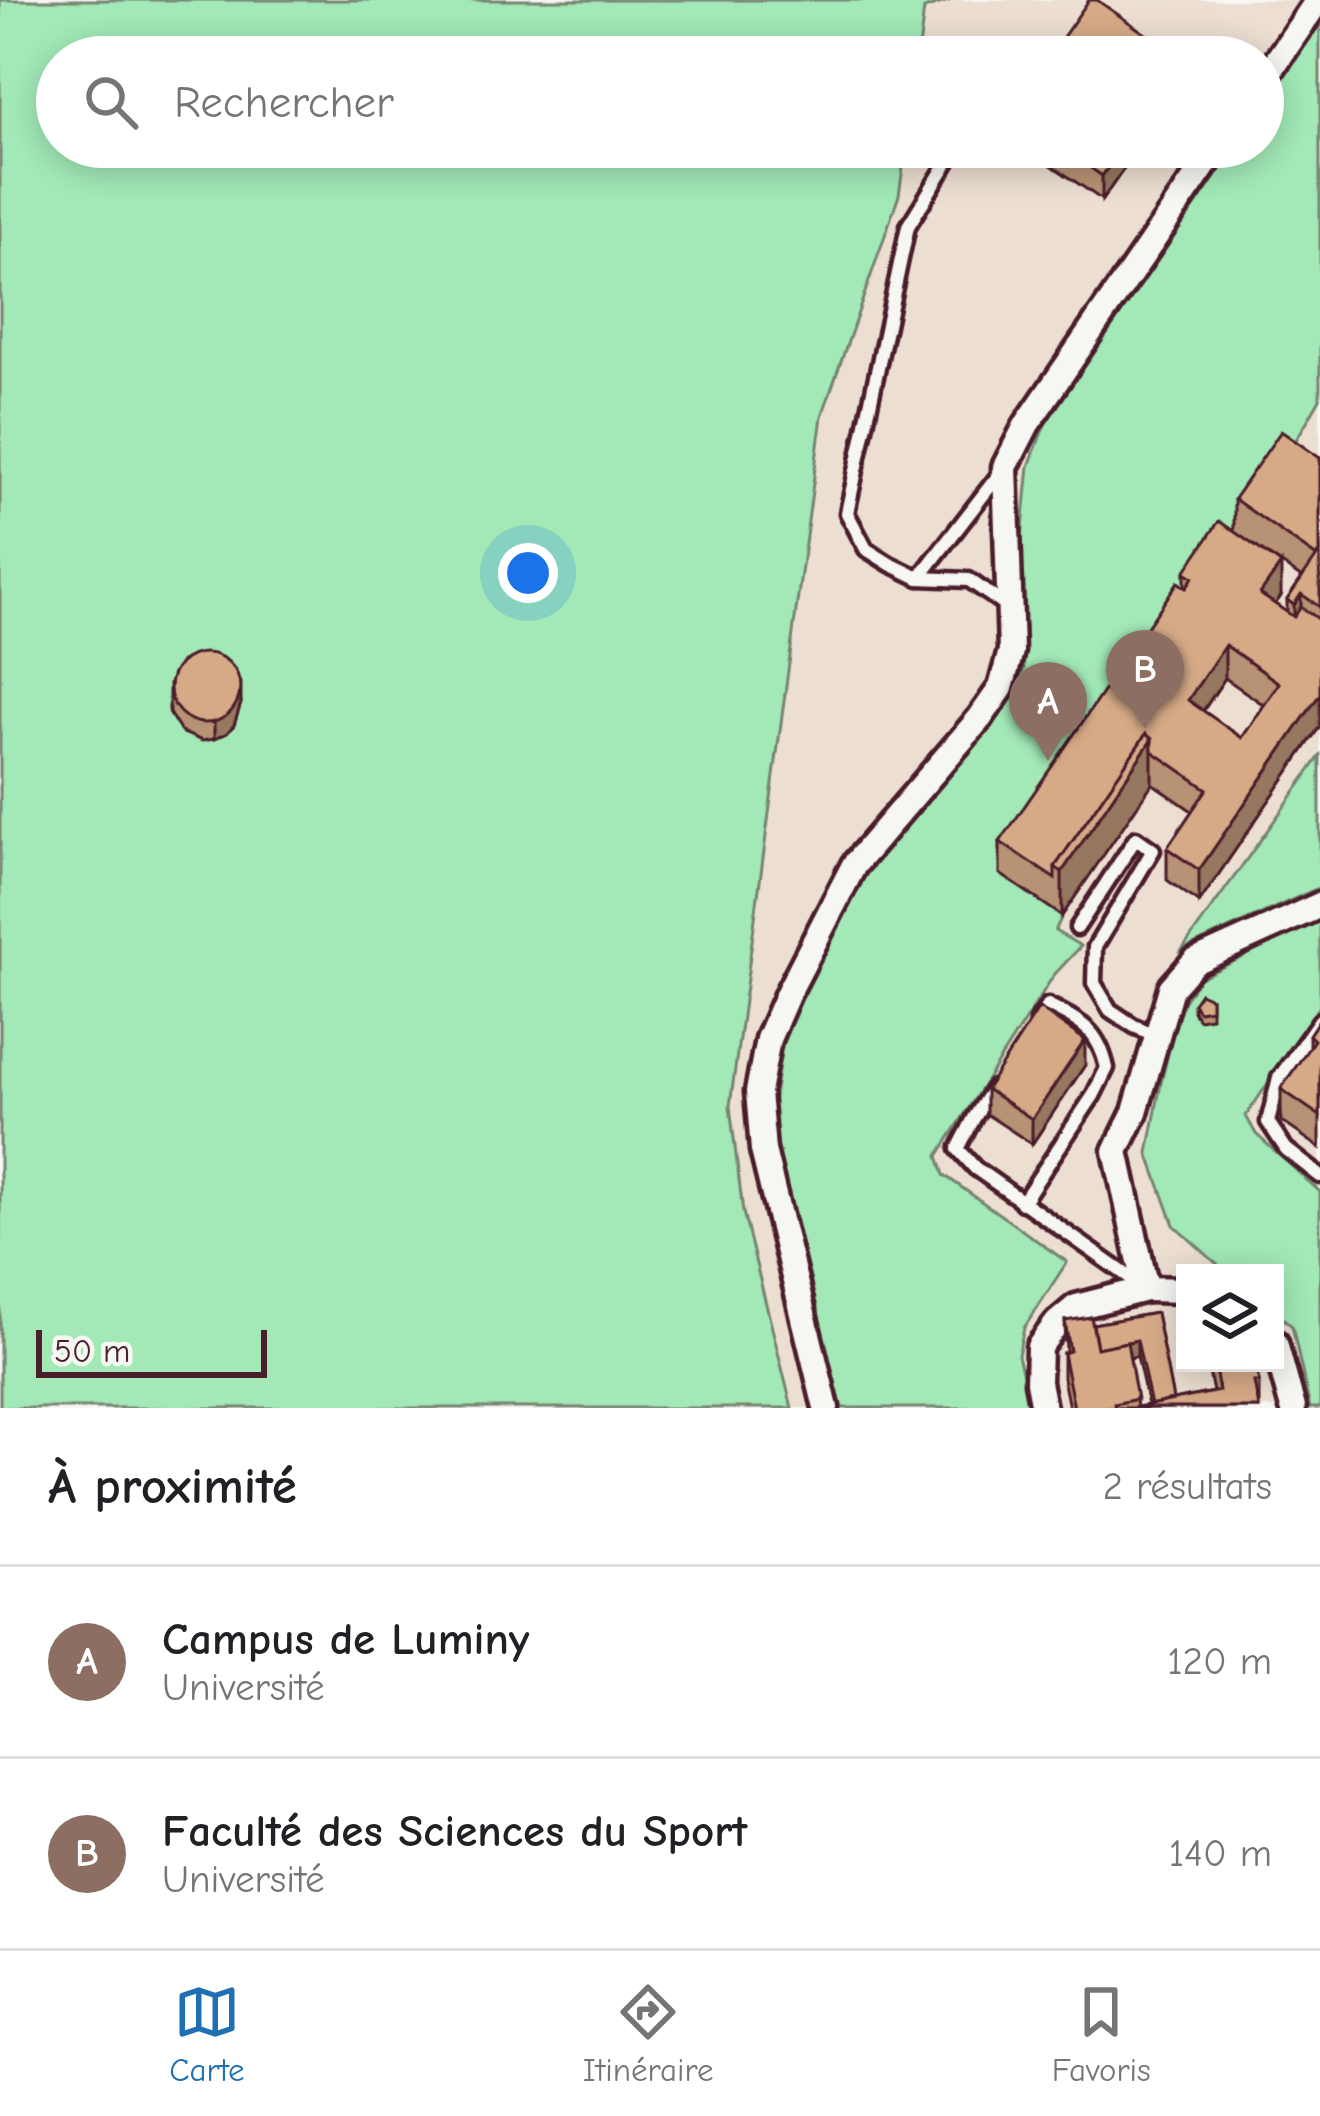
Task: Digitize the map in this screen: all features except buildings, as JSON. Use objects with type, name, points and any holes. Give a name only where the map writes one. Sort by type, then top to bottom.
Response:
[{"type":"street","points":[[1284,50],[1318,0]]},
{"type":"street","points":[[826,1408],[764,1150],[758,1092],[768,1040],[854,866],[1001,688],[1011,651],[1005,466],[1027,424],[1203,168]]},
{"type":"street","points":[[1146,1289],[1116,1151],[1135,1112],[1171,988],[1194,962],[1320,904]]},
{"type":"street","points":[[1043,1408],[1039,1347],[1076,1306],[1146,1289],[1176,1290]]},
{"type":"street","points":[[1283,1372],[1293,1408]]},
{"type":"lane","points":[[943,168],[908,226],[848,513],[866,549],[890,564],[920,578],[969,580],[1010,608]]},
{"type":"lane","points":[[920,578],[1005,466]]},
{"type":"lane","points":[[1077,928],[1136,838],[1153,850],[1095,947],[1094,983],[1110,1010],[1158,1037]]},
{"type":"lane","points":[[1022,1203],[1108,1068],[1101,1042],[1076,1020],[1048,1005],[1023,1042]]},
{"type":"lane","points":[[1320,1020],[1279,1078],[1268,1122],[1286,1149],[1320,1176]]},
{"type":"lane","points":[[998,1080],[958,1149],[975,1168],[1146,1289]]},
{"type":"shaded area","points":[[951,0],[1320,0],[1320,1408],[792,1408],[743,1212],[730,1106],[822,416],[899,195],[903,168],[1284,168],[1284,36],[921,36],[924,8]]},
{"type":"green space","points":[[0,0],[951,0],[924,9],[921,36],[36,36],[36,168],[903,168],[899,195],[822,416],[730,1106],[743,1212],[792,1408],[0,1408]]},
{"type":"green space","points":[[1320,24],[1320,399],[1001,874],[1062,916],[1055,931],[1081,946],[1054,975],[938,1156],[944,1175],[1067,1262],[1024,1328],[1018,1355],[1031,1408],[842,1408],[776,1162],[771,1116],[782,1045],[808,978],[857,886],[1015,694],[1024,669],[1021,549],[1029,466],[1045,424],[1222,168],[1284,168],[1284,77]]},
{"type":"green space","points":[[1320,756],[1320,887],[1182,950],[1304,779]]},
{"type":"green space","points":[[1320,919],[1320,1006],[1246,1116],[1256,1134],[1320,1192],[1320,1408],[1310,1408],[1292,1326],[1284,1319],[1284,1264],[1217,1264],[1174,1225],[1148,1153],[1179,1009],[1198,979]]},
{"type":"place","name":"Faculté des Sciences du Sport","points":[[1145,729]]},
{"type":"place","name":"Campus de Luminy","points":[[1048,761]]}]
